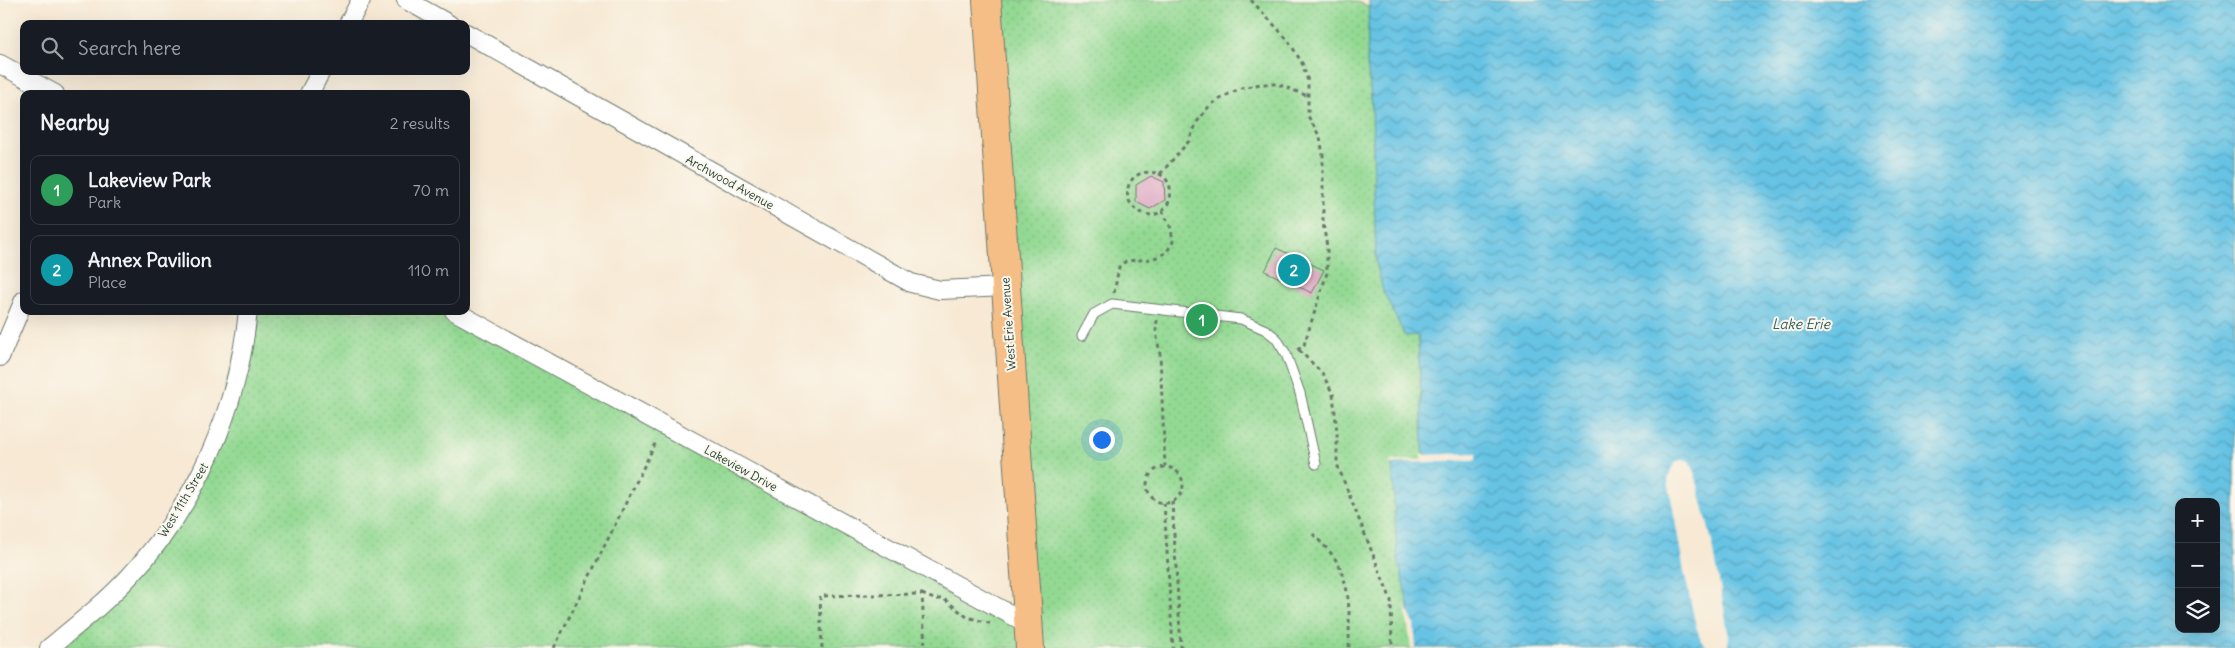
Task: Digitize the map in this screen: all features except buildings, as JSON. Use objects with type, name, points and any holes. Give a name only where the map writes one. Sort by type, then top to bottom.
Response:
[{"type":"main road","name":"West Erie Avenue","points":[[987,0],[1029,636]]},
{"type":"street","points":[[350,20],[361,0]]},
{"type":"street","points":[[406,0],[442,20]]},
{"type":"street","name":"Archwood Avenue","points":[[470,36],[911,283],[940,290],[1006,287]]},
{"type":"street","points":[[0,64],[20,75]]},
{"type":"street","points":[[20,75],[48,90]]},
{"type":"street","points":[[311,90],[320,75]]},
{"type":"street","points":[[0,357],[20,310]]},
{"type":"street","name":"West 11th Street","points":[[49,648],[101,605],[129,577],[155,547],[178,514],[202,470],[229,406],[240,367],[247,315]]},
{"type":"street","name":"Lakeview Drive","points":[[461,315],[664,426],[1029,636]]},
{"type":"lane","points":[[1082,336],[1094,314],[1112,304],[1241,319],[1266,330],[1276,338],[1286,354],[1300,393],[1316,464]]},
{"type":"path","points":[[1251,0],[1277,27],[1298,54],[1308,81],[1308,116],[1320,137],[1323,155],[1327,273],[1304,345],[1299,350],[1286,354]]},
{"type":"path","points":[[1159,174],[1189,141],[1197,122],[1210,105],[1229,94],[1248,86],[1277,84],[1292,88],[1308,97]]},
{"type":"path","points":[[1146,171],[1159,174],[1170,185],[1172,197],[1168,206],[1151,215],[1140,211],[1130,202],[1127,192],[1129,184],[1139,173],[1146,171]]},
{"type":"path","points":[[1112,304],[1119,266],[1126,261],[1152,259],[1166,253],[1173,242],[1171,228],[1162,210]]},
{"type":"path","points":[[1158,310],[1156,332],[1160,354],[1165,466]]},
{"type":"path","points":[[1299,350],[1322,373],[1333,394],[1337,464],[1391,600],[1392,648]]},
{"type":"path","points":[[554,648],[664,426]]},
{"type":"path","points":[[1165,466],[1177,470],[1183,481],[1182,493],[1172,501],[1164,503],[1152,498],[1147,488],[1147,481],[1153,470],[1165,466]]},
{"type":"path","points":[[1172,501],[1181,648]]},
{"type":"path","points":[[1164,503],[1174,648]]},
{"type":"path","points":[[1313,534],[1333,556],[1348,588],[1349,648]]},
{"type":"path","points":[[1168,568],[1176,568]]},
{"type":"path","points":[[922,594],[925,648]]},
{"type":"path","points":[[822,648],[820,596],[922,594],[934,599],[944,599],[972,619],[996,625]]},
{"type":"path","points":[[1172,623],[1179,622]]},
{"type":"green space","points":[[987,0],[1351,0],[1369,6],[1367,63],[1372,104],[1376,262],[1404,335],[1418,335],[1424,462],[1392,464],[1413,648],[49,648],[101,605],[198,479],[247,315],[461,315],[1028,624]]},
{"type":"water","name":"Lake Erie","points":[[1369,0],[2235,0],[2235,648],[1413,648],[1410,614],[1397,554],[1392,464],[1424,462],[1418,335],[1405,336],[1383,291],[1376,262],[1372,104],[1367,63]]},
{"type":"pier","points":[[1476,453],[1476,460],[1390,464],[1392,461],[1422,460],[1421,455]]},
{"type":"pier","points":[[1677,461],[1689,461],[1694,470],[1713,546],[1729,638],[1727,648],[1708,648],[1701,641],[1696,626],[1668,480],[1671,469]]},
{"type":"pier","points":[[1405,604],[1414,624],[1416,648],[1411,648]]},
{"type":"place","name":"Annex Pavilion","points":[[1294,270]]},
{"type":"place","name":"Lakeview Park","points":[[1202,320]]}]
